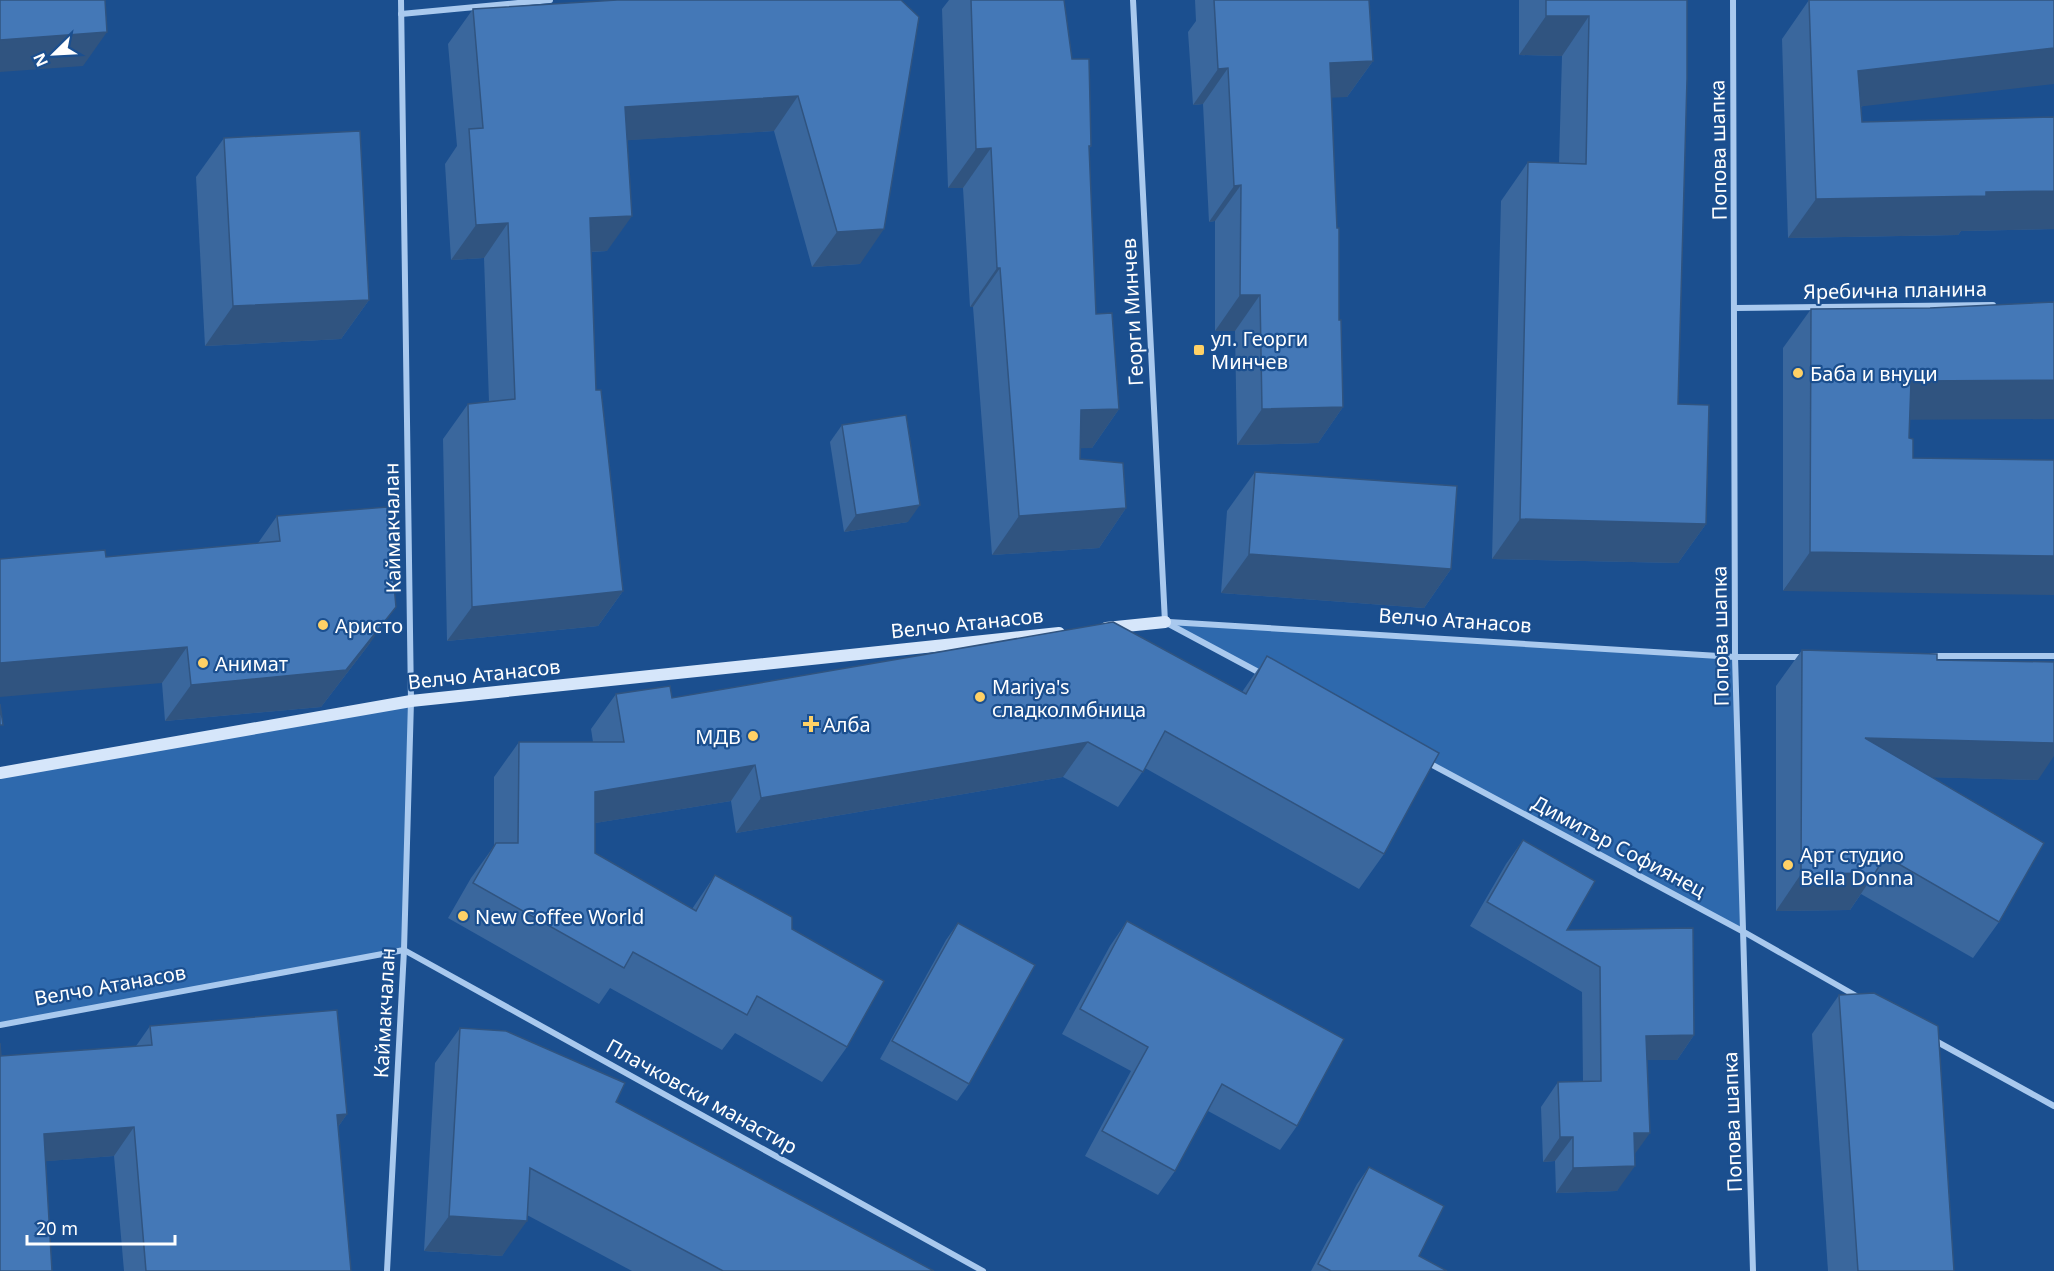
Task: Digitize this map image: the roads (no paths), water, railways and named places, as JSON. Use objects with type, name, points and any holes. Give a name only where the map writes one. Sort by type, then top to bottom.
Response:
[{"type":"street","name":"Каймакчалан","points":[[387,1271],[404,950],[411,701],[401,0]]},
{"type":"street","points":[[401,14],[549,0]]},
{"type":"street","name":"Георги Минчев","points":[[1133,0],[1165,622]]},
{"type":"street","name":"Попова шапка","points":[[1734,0],[1735,657],[1753,1271]]},
{"type":"street","name":"Яребична планина","points":[[1736,308],[1999,305]]},
{"type":"street","points":[[1165,622],[1270,678]]},
{"type":"street","name":"Велчо Атанасов","points":[[1094,629],[1165,622],[1735,657],[1816,657]]},
{"type":"street","name":"Велчо Атанасов","points":[[0,773],[411,701],[1071,632]]},
{"type":"street","points":[[1920,657],[2054,656]]},
{"type":"street","name":"Димитър Софиянец","points":[[1417,757],[1744,932],[1866,1002]]},
{"type":"street","name":"Велчо Атанасов","points":[[0,1025],[404,950]]},
{"type":"street","name":"Плачковски манастир","points":[[404,950],[983,1271]]},
{"type":"street","points":[[1927,1037],[2054,1106]]},
{"type":"place","name":"ул. Георги Минчев","points":[[1199,350]]},
{"type":"place","name":"Баба и внуци","points":[[1798,373]]},
{"type":"place","name":"Аристо","points":[[323,625]]},
{"type":"place","name":"Анимат","points":[[203,663]]},
{"type":"place","name":"Mariya's сладколмбница","points":[[980,697]]},
{"type":"place","name":"Алба","points":[[811,724]]},
{"type":"place","name":"МДВ","points":[[753,736]]},
{"type":"place","name":"Арт студио Bella Donna","points":[[1788,865]]},
{"type":"place","name":"New Coffee World","points":[[463,916]]}]
